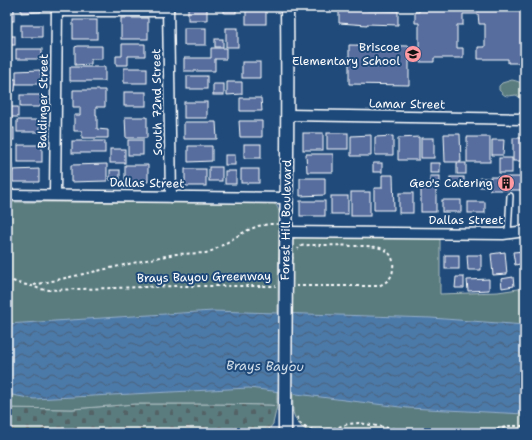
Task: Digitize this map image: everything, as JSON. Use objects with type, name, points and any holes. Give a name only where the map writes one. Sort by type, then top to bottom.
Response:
[{"type":"street","name":"Forest Hill Boulevard","points":[[285,433],[291,412],[286,257],[288,115],[287,7]]},
{"type":"street","points":[[58,9],[168,9]]},
{"type":"street","name":"Baldinger Street","points":[[55,195],[58,9]]},
{"type":"street","name":"South 72nd Street","points":[[168,9],[171,197]]},
{"type":"street","name":"Lamar Street","points":[[288,115],[525,119]]},
{"type":"street","name":"Dallas Street","points":[[7,195],[286,198]]},
{"type":"street","name":"Dallas Street","points":[[286,228],[503,234],[525,230]]},
{"type":"lane","points":[[508,234],[510,196]]},
{"type":"path","points":[[32,286],[160,257],[176,254],[206,253],[258,226],[269,224],[286,228]]},
{"type":"path","points":[[294,286],[378,286],[385,283],[390,278],[394,268],[391,255],[385,250],[373,247],[308,244],[300,246],[296,251]]},
{"type":"path","name":"Brays Bayou Greenway","points":[[7,279],[40,289],[49,290],[176,286],[278,286]]},
{"type":"path","points":[[291,412],[306,428],[318,431],[359,423],[420,433]]},
{"type":"path","points":[[485,433],[509,426],[525,426]]},
{"type":"path","points":[[327,430],[334,433]]},
{"type":"green space","points":[[512,80],[523,85],[525,90],[524,97],[521,98],[516,95],[507,96],[499,90],[499,86],[502,83]]},
{"type":"green space","points":[[7,202],[267,202],[275,204],[279,212],[277,406],[134,404],[72,409],[7,408]]},
{"type":"green space","points":[[298,236],[440,238],[440,294],[498,292],[525,288],[525,433],[312,433],[302,427],[297,422],[293,412],[290,246],[291,241]]},
{"type":"green space","points":[[134,404],[277,406],[273,424],[266,433],[7,433],[7,408],[72,409]]},
{"type":"water","name":"Brays Bayou","points":[[213,311],[431,318],[525,325],[525,414],[408,408],[249,388],[34,399],[7,394],[7,324]]},
{"type":"building","points":[[7,7],[14,7],[14,21],[7,21]]},
{"type":"building","points":[[21,7],[41,7],[41,12],[21,13]]},
{"type":"building","points":[[188,7],[207,7],[207,20],[188,20]]},
{"type":"building","points":[[224,7],[236,7],[236,13],[224,13]]},
{"type":"building","points":[[246,7],[266,7],[266,24],[246,24]]},
{"type":"building","points":[[345,7],[367,7],[367,10],[398,11],[398,25],[339,23],[339,9],[345,9]]},
{"type":"building","points":[[419,7],[522,7],[522,13],[525,13],[525,24],[523,24],[522,63],[508,63],[508,59],[478,59],[478,47],[485,47],[485,24],[479,24],[478,14],[463,14],[463,25],[457,25],[457,48],[463,48],[463,58],[434,58],[434,62],[419,62],[419,23],[415,23],[415,12],[419,12]]},
{"type":"building","points":[[121,18],[148,18],[148,39],[121,39]]},
{"type":"building","points":[[73,20],[97,20],[97,39],[73,39]]},
{"type":"building","points":[[21,25],[42,25],[42,37],[21,37]]},
{"type":"building","points":[[184,28],[206,28],[206,45],[184,45]]},
{"type":"building","points":[[226,28],[238,28],[238,47],[226,47]]},
{"type":"building","points":[[7,36],[15,36],[15,45],[7,45]]},
{"type":"building","points":[[215,39],[223,39],[223,47],[215,47]]},
{"type":"building","points":[[122,44],[145,44],[145,56],[128,56],[128,65],[116,65],[116,56],[122,56]]},
{"type":"building","points":[[349,45],[409,46],[409,85],[349,84]]},
{"type":"building","points":[[102,46],[102,59],[91,59],[91,64],[75,65],[75,47]]},
{"type":"building","points":[[211,48],[226,48],[226,59],[215,59],[215,71],[184,71],[184,58],[211,58]]},
{"type":"building","points":[[16,49],[42,49],[42,59],[16,59]]},
{"type":"building","points":[[242,62],[260,62],[260,78],[242,78]]},
{"type":"building","points":[[70,67],[105,67],[105,81],[70,81]]},
{"type":"building","points":[[124,68],[147,68],[147,83],[124,83]]},
{"type":"building","points":[[40,70],[41,84],[16,84],[16,71]]},
{"type":"building","points":[[187,76],[207,76],[207,89],[187,89]]},
{"type":"building","points":[[7,79],[16,79],[15,91],[7,91]]},
{"type":"building","points":[[227,82],[242,82],[242,94],[227,95]]},
{"type":"building","points":[[213,84],[224,84],[224,95],[213,95]]},
{"type":"building","points":[[73,90],[105,90],[105,107],[96,107],[96,115],[97,129],[108,130],[108,138],[82,138],[82,131],[74,131],[74,115],[80,115],[80,107],[73,107]]},
{"type":"building","points":[[124,92],[146,92],[146,106],[124,106]]},
{"type":"building","points":[[20,95],[41,95],[41,107],[20,107]]},
{"type":"building","points":[[240,98],[261,98],[262,111],[240,111]]},
{"type":"building","points":[[184,102],[207,102],[207,118],[184,118]]},
{"type":"building","points":[[7,107],[18,107],[18,117],[7,117]]},
{"type":"building","points":[[125,117],[147,117],[147,138],[126,138]]},
{"type":"building","points":[[17,120],[40,120],[40,132],[17,132]]},
{"type":"building","points":[[239,121],[262,121],[262,137],[240,137]]},
{"type":"building","points":[[184,122],[216,122],[217,139],[184,139]]},
{"type":"building","points":[[7,128],[14,128],[14,140],[7,140]]},
{"type":"building","points":[[303,133],[323,133],[323,150],[303,150]]},
{"type":"building","points":[[327,133],[348,133],[348,149],[327,149]]},
{"type":"building","points":[[444,134],[460,134],[461,162],[445,162]]},
{"type":"building","points":[[371,135],[371,156],[351,156],[351,136]]},
{"type":"building","points":[[393,136],[393,155],[375,155],[375,137]]},
{"type":"building","points":[[419,137],[419,160],[398,160],[398,138]]},
{"type":"building","points":[[467,137],[490,137],[490,162],[467,162]]},
{"type":"building","points":[[421,138],[434,138],[434,158],[421,158]]},
{"type":"building","points":[[513,138],[525,138],[525,161],[513,161]]},
{"type":"building","points":[[128,140],[143,140],[143,155],[128,155]]},
{"type":"building","points":[[492,140],[504,140],[503,155],[492,155]]},
{"type":"building","points":[[72,141],[105,141],[105,153],[72,153]]},
{"type":"building","points":[[244,144],[261,144],[261,158],[244,158]]},
{"type":"building","points":[[18,145],[42,145],[42,162],[18,162]]},
{"type":"building","points":[[188,146],[212,146],[212,161],[188,162]]},
{"type":"building","points":[[110,149],[125,149],[125,163],[110,163]]},
{"type":"building","points":[[306,154],[333,154],[333,172],[307,172]]},
{"type":"building","points":[[225,155],[235,155],[235,165],[225,165]]},
{"type":"building","points":[[499,158],[512,158],[512,173],[499,173]]},
{"type":"building","points":[[373,163],[382,163],[382,172],[373,172]]},
{"type":"building","points":[[430,163],[440,163],[440,173],[430,173]]},
{"type":"building","points":[[457,163],[466,163],[466,174],[457,174]]},
{"type":"building","points":[[7,164],[12,164],[12,172],[7,172]]},
{"type":"building","points":[[107,164],[107,181],[71,182],[71,165]]},
{"type":"building","points":[[125,165],[148,165],[148,182],[125,183]]},
{"type":"building","points":[[520,165],[525,165],[525,175],[520,175]]},
{"type":"building","points":[[209,167],[222,167],[222,181],[209,181]]},
{"type":"building","points":[[39,169],[39,182],[13,182],[13,170]]},
{"type":"building","points":[[185,169],[206,169],[206,186],[185,186]]},
{"type":"building","points":[[241,169],[259,169],[259,183],[241,183]]},
{"type":"building","points":[[110,170],[120,170],[120,180],[110,180]]},
{"type":"building","points":[[225,171],[236,171],[236,184],[225,184]]},
{"type":"building","points":[[382,175],[393,175],[394,210],[374,210],[374,188],[382,188]]},
{"type":"building","points":[[430,176],[440,176],[440,185],[430,185]]},
{"type":"building","points":[[450,177],[464,177],[464,184],[450,184]]},
{"type":"building","name":"Geo's Catering","points":[[490,177],[523,177],[523,190],[490,190]]},
{"type":"building","points":[[300,178],[325,178],[325,195],[300,196]]},
{"type":"building","points":[[480,178],[488,178],[488,187],[480,187]]},
{"type":"building","points":[[421,188],[436,188],[436,212],[421,212]]},
{"type":"building","points":[[351,192],[370,192],[370,216],[351,216]]},
{"type":"building","points":[[399,193],[413,193],[413,213],[399,213]]},
{"type":"building","points":[[331,196],[348,196],[348,214],[331,214]]},
{"type":"building","points":[[442,200],[461,200],[461,212],[442,212]]},
{"type":"building","points":[[300,201],[325,201],[325,216],[300,216]]},
{"type":"building","points":[[468,202],[485,202],[485,213],[468,213]]},
{"type":"building","points":[[525,251],[525,263],[515,265],[513,252]]},
{"type":"building","points":[[505,252],[507,274],[493,275],[491,254]]},
{"type":"building","points":[[445,255],[459,255],[459,269],[445,269]]},
{"type":"building","points":[[467,255],[481,255],[481,270],[468,270]]},
{"type":"building","points":[[456,277],[464,277],[464,288],[455,288]]},
{"type":"building","points":[[513,277],[514,286],[502,288],[501,279]]},
{"type":"building","points":[[489,279],[489,290],[468,291],[467,280]]},
{"type":"place","name":"Briscoe Elementary School","points":[[413,54]]},
{"type":"place","name":"Geo's Catering","points":[[506,183]]}]
